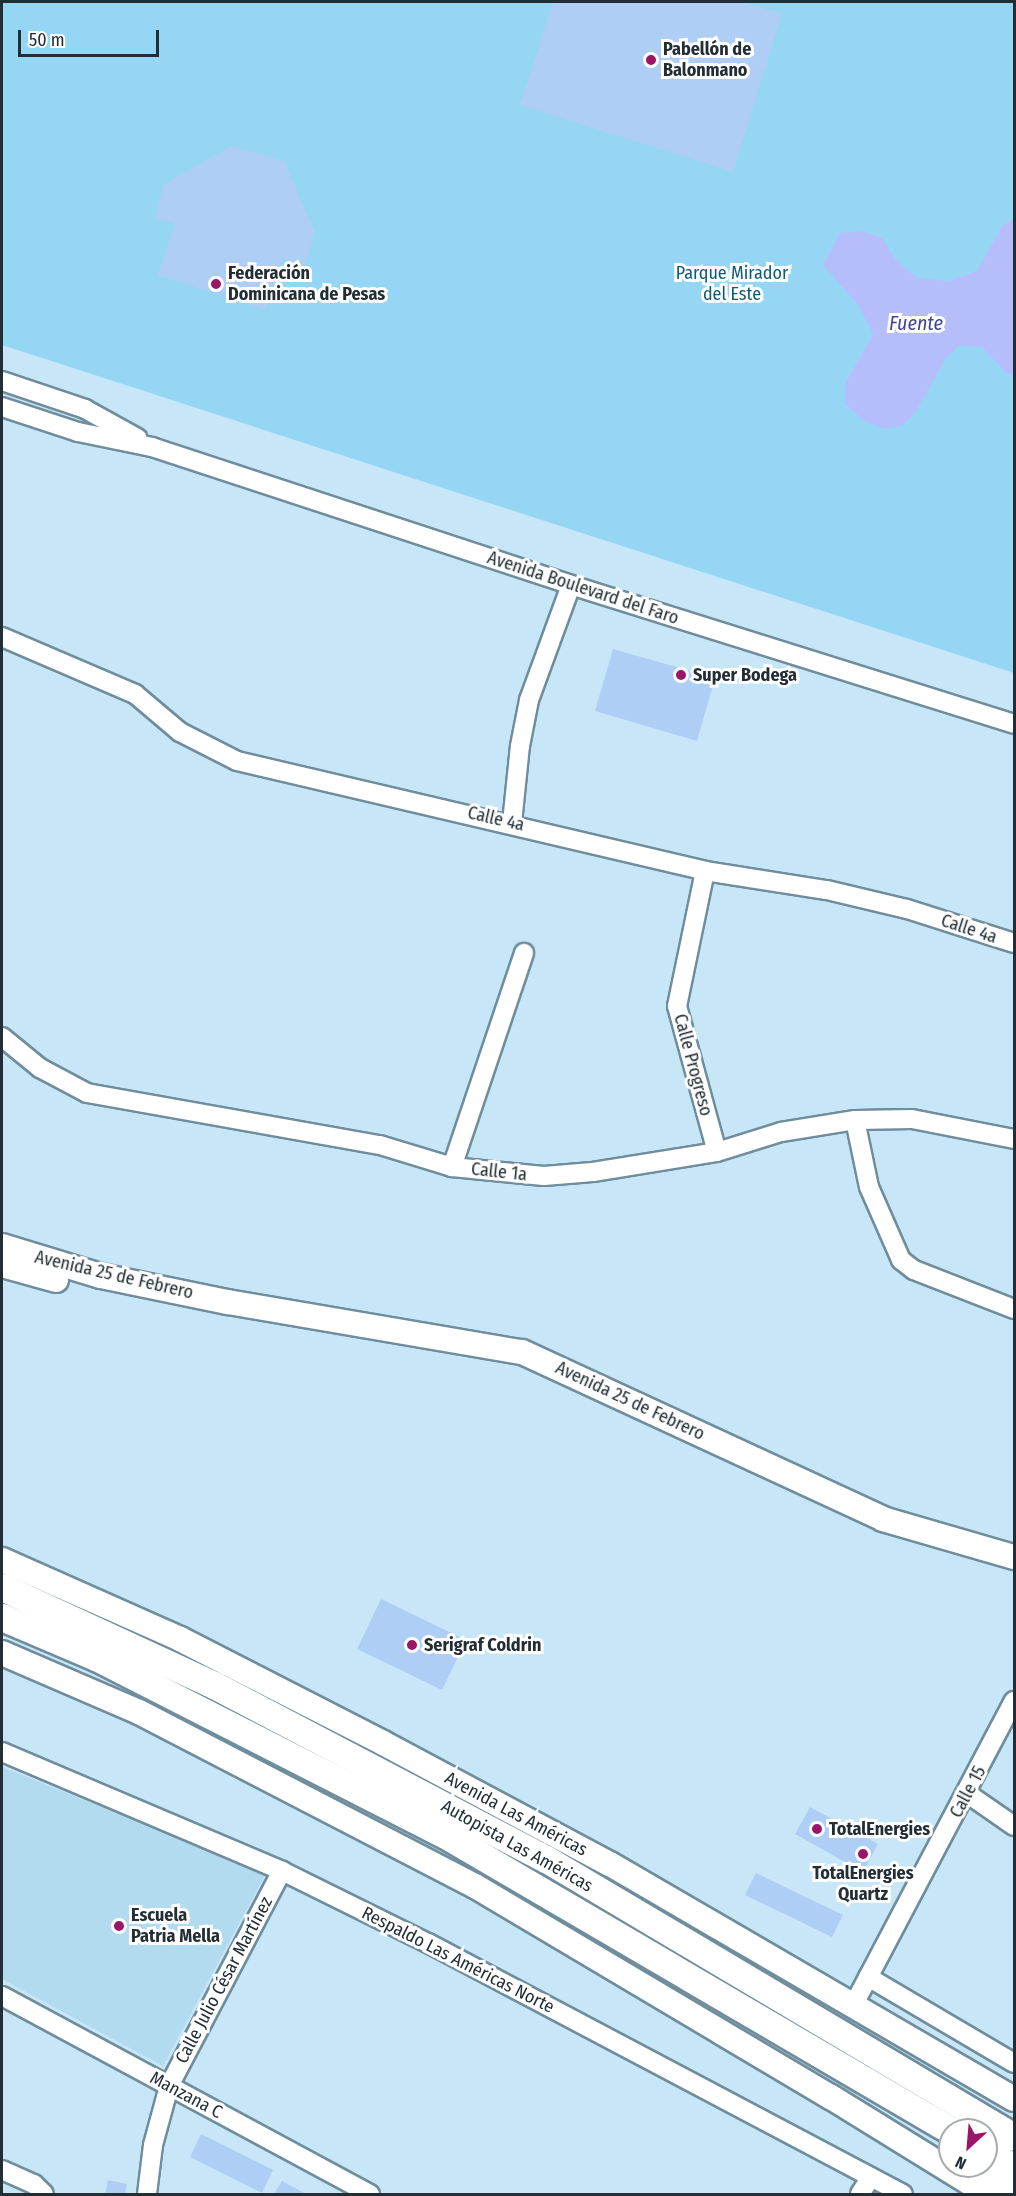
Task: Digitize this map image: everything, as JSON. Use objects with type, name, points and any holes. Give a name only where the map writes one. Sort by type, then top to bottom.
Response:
[{"type":"highway","name":"Autopista Las Américas","points":[[2,1587],[214,1685],[546,1859],[1014,2137]]},
{"type":"highway","name":"Autopista Las Américas","points":[[2,1617],[108,1663],[444,1834],[938,2123]]},
{"type":"highway","points":[[897,2098],[938,2134]]},
{"type":"highway","points":[[998,2158],[1014,2168]]},
{"type":"highway","points":[[990,2178],[1009,2194]]},
{"type":"main road","name":"Avenida 25 de Febrero","points":[[2,1246],[101,1276],[228,1302],[522,1352],[883,1518],[1014,1557]]},
{"type":"main road","name":"Avenida 25 de Febrero","points":[[2,1265],[62,1282],[228,1302]]},
{"type":"main road","name":"Avenida Las Américas","points":[[12,1565],[180,1640],[394,1749],[610,1864],[1014,2099]]},
{"type":"main road","points":[[2,1653],[139,1712],[465,1881],[831,2097],[988,2194]]},
{"type":"street","name":"Avenida Boulevard del Faro","points":[[2,381],[86,409],[152,447]]},
{"type":"street","name":"Avenida Boulevard del Faro","points":[[2,407],[78,432],[152,447],[571,585],[1014,724]]},
{"type":"street","points":[[512,822],[520,746],[530,700],[571,585]]},
{"type":"street","name":"Calle 4a","points":[[2,637],[135,694],[180,732],[237,761],[512,822],[705,871],[827,890],[907,909],[1014,943]]},
{"type":"street","name":"Calle Progreso","points":[[705,871],[677,1006],[717,1152]]},
{"type":"street","points":[[452,1167],[524,953]]},
{"type":"street","name":"Calle 1a","points":[[2,1037],[40,1068],[87,1093],[380,1146],[452,1167],[544,1176],[717,1152],[781,1132],[855,1120],[912,1119],[1014,1139]]},
{"type":"street","points":[[855,1120],[869,1187],[901,1260],[914,1270],[1014,1309]]},
{"type":"street","points":[[2,1552],[12,1565]]},
{"type":"street","name":"Calle 15","points":[[853,2006],[968,1794],[1014,1701]]},
{"type":"street","name":"Respaldo Las Américas Norte","points":[[2,1752],[282,1871],[428,1943],[903,2194]]},
{"type":"street","points":[[968,1794],[1014,1826]]},
{"type":"street","name":"Calle Julio César Martínez","points":[[147,2194],[153,2145],[169,2086],[282,1871]]},
{"type":"street","points":[[868,1977],[1014,2063]]},
{"type":"street","name":"Manzana C","points":[[2,1996],[370,2194]]},
{"type":"street","points":[[2,2170],[34,2184],[44,2194]]},
{"type":"street","points":[[860,2194],[871,2177]]},
{"type":"shaded area","name":"Escuela Patria Mella","points":[[2,1767],[266,1873],[163,2066],[2,1979]]},
{"type":"green space","name":"Parque Mirador del Este","points":[[2,2],[1014,2],[1014,673],[2,345]]},
{"type":"water","name":"Fuente","points":[[1014,219],[1014,376],[1006,373],[982,347],[959,346],[946,358],[915,413],[902,426],[883,429],[863,420],[845,404],[846,382],[873,334],[858,305],[823,265],[840,233],[861,231],[882,238],[896,260],[917,278],[949,281],[977,271],[1002,226]]},
{"type":"building","name":"Pabellón de Balonmano","points":[[553,2],[742,2],[782,14],[733,172],[520,105]]},
{"type":"building","points":[[232,146],[284,161],[315,232],[305,265],[283,259],[265,310],[158,275],[175,224],[155,218],[164,184]]},
{"type":"building","points":[[613,649],[715,678],[697,741],[595,711]]},
{"type":"building","name":"Serigraf Coldrin","points":[[381,1599],[466,1640],[442,1690],[357,1649]]},
{"type":"building","points":[[810,1807],[878,1844],[863,1872],[795,1834]]},
{"type":"building","points":[[756,1873],[843,1915],[832,1937],[745,1895]]},
{"type":"building","points":[[201,2134],[273,2170],[262,2193],[190,2157]]},
{"type":"building","points":[[108,2180],[127,2184],[125,2194],[105,2194]]},
{"type":"building","points":[[282,2181],[306,2194],[274,2194]]},
{"type":"place","name":"Pabellón de Balonmano","points":[[651,60]]},
{"type":"place","name":"Federación Dominicana de Pesas","points":[[216,284]]},
{"type":"place","name":"Super Bodega","points":[[681,675]]},
{"type":"place","name":"Serigraf Coldrin","points":[[412,1645]]},
{"type":"place","name":"TotalEnergies","points":[[817,1829]]},
{"type":"place","name":"TotalEnergies Quartz","points":[[863,1854]]},
{"type":"place","name":"Escuela Patria Mella","points":[[119,1926]]}]
